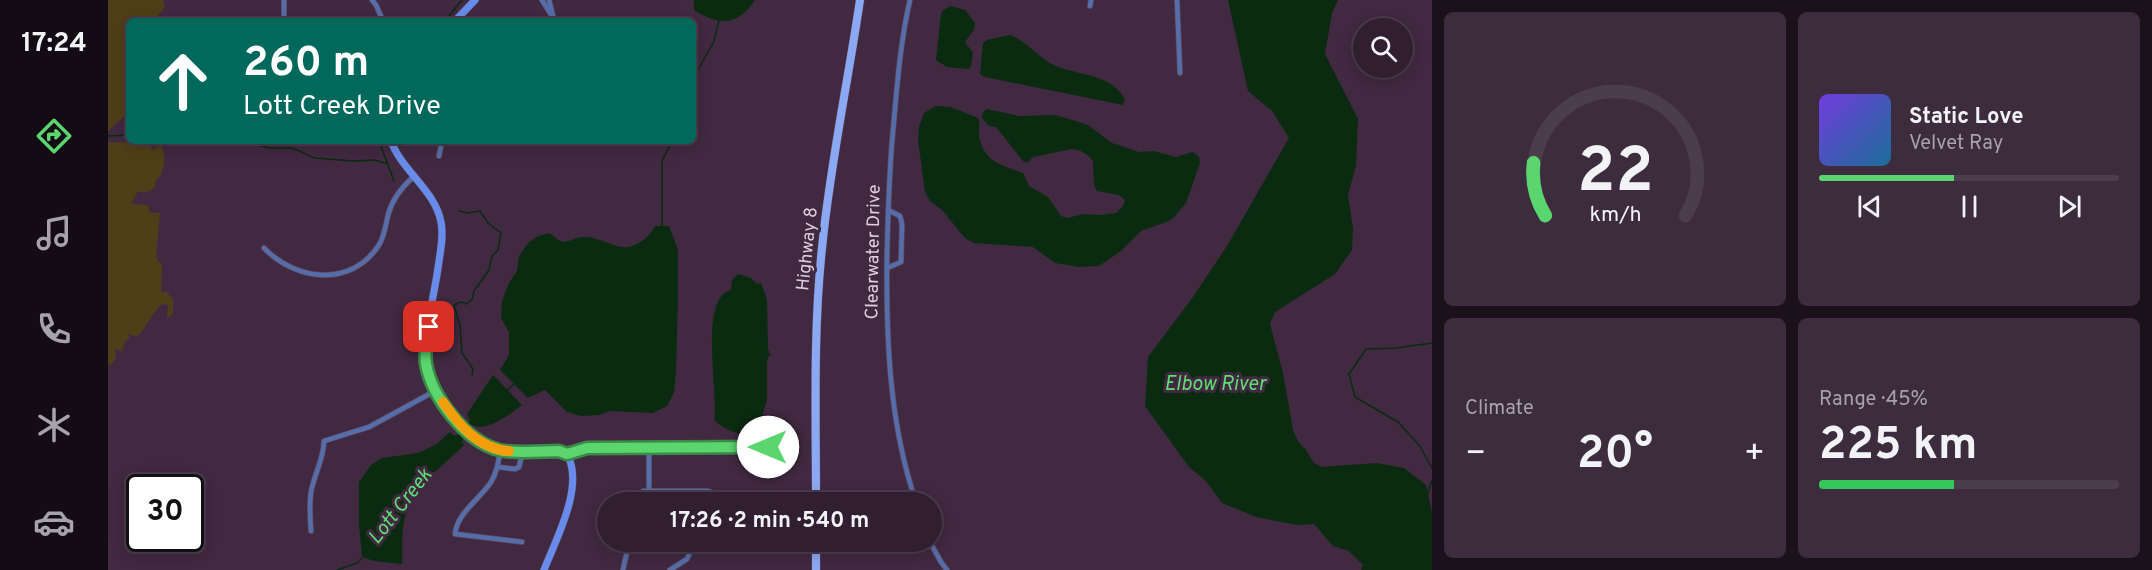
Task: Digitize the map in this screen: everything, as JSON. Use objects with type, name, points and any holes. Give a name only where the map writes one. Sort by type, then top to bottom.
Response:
[{"type":"main road","name":"Highway 8","points":[[816,492],[816,319],[821,249],[860,0]]},
{"type":"main road","points":[[816,552],[816,570]]},
{"type":"street","points":[[284,0],[284,18]]},
{"type":"street","points":[[372,0],[382,18]]},
{"type":"street","points":[[458,18],[475,0]]},
{"type":"street","points":[[542,0],[552,18]]},
{"type":"street","points":[[549,0],[553,18]]},
{"type":"street","name":"Clearwater Drive","points":[[910,0],[905,18],[896,101],[888,210],[887,335],[891,384],[902,453],[913,492]]},
{"type":"street","points":[[1177,0],[1180,73]]},
{"type":"street","points":[[392,144],[412,177],[436,206],[441,222],[442,240],[426,346],[426,361],[435,391],[454,418],[480,442],[500,450],[559,451],[567,454],[571,461],[570,500],[544,570]]},
{"type":"street","points":[[439,156],[441,144]]},
{"type":"street","points":[[264,248],[273,258],[311,275],[325,276],[350,271],[369,258],[380,244],[392,203],[401,187],[412,177]]},
{"type":"street","points":[[887,268],[901,262],[903,225],[900,216],[888,210]]},
{"type":"street","points":[[311,531],[309,508],[311,490],[324,452],[324,441],[369,428],[435,391]]},
{"type":"street","points":[[649,447],[649,491]]},
{"type":"street","points":[[567,454],[581,449],[768,447]]},
{"type":"street","points":[[500,450],[498,467],[485,490],[456,526],[455,534],[522,542]]},
{"type":"street","points":[[498,467],[519,467],[523,451]]},
{"type":"street","points":[[643,492],[710,492]]},
{"type":"street","points":[[623,570],[627,552]]},
{"type":"street","points":[[670,570],[687,559],[690,552]]},
{"type":"street","points":[[936,552],[947,570]]},
{"type":"shaded area","points":[[108,0],[163,0],[165,7],[158,18],[126,18],[126,115],[108,131]]},
{"type":"shaded area","points":[[108,142],[149,144],[152,149],[156,149],[157,144],[161,144],[164,164],[155,187],[147,192],[138,191],[131,204],[148,205],[150,213],[160,213],[156,255],[162,264],[161,292],[167,292],[173,300],[173,313],[167,317],[168,305],[162,304],[137,337],[129,334],[129,339],[125,341],[122,352],[115,348],[116,358],[111,365],[108,364]]},
{"type":"water","points":[[694,0],[755,0],[742,15],[735,19],[720,21],[694,10]]},
{"type":"water","name":"Elbow River","points":[[1228,0],[1338,0],[1332,13],[1325,54],[1358,119],[1356,166],[1348,194],[1353,229],[1352,250],[1335,274],[1275,312],[1270,324],[1283,373],[1293,430],[1314,463],[1322,467],[1377,463],[1404,468],[1426,485],[1432,513],[1432,570],[1361,570],[1363,565],[1349,551],[1333,546],[1314,524],[1298,525],[1256,517],[1222,503],[1206,481],[1189,467],[1145,406],[1148,357],[1193,297],[1227,246],[1289,138],[1272,111],[1248,91]]},
{"type":"water","points":[[951,6],[965,10],[975,23],[974,30],[965,42],[973,53],[969,69],[947,67],[936,60],[941,14],[943,10]]},
{"type":"water","points":[[1010,35],[1058,67],[1111,84],[1125,100],[1123,105],[985,77],[980,74],[983,43]]},
{"type":"water","points":[[936,106],[951,107],[978,118],[979,137],[990,158],[1001,165],[1023,173],[1029,186],[1048,197],[1061,216],[1067,218],[1084,214],[1116,213],[1125,200],[1119,195],[1097,191],[1094,185],[1093,161],[1079,150],[1071,149],[1033,157],[1027,163],[1023,161],[996,127],[989,126],[982,118],[983,112],[987,109],[1019,116],[1055,115],[1088,125],[1112,143],[1139,152],[1154,151],[1176,157],[1193,152],[1199,157],[1200,163],[1186,203],[1169,221],[1141,231],[1121,251],[1099,266],[1079,267],[1055,263],[1033,247],[974,243],[965,238],[942,210],[930,201],[925,192],[918,140],[919,127],[924,113]]},
{"type":"water","points":[[655,226],[669,226],[678,250],[676,371],[674,392],[667,406],[653,413],[610,411],[599,415],[581,416],[567,412],[545,390],[528,398],[500,370],[509,355],[509,332],[501,318],[502,301],[517,271],[519,256],[528,243],[538,236],[550,233],[564,242],[589,237],[617,246],[629,247],[644,239]]},
{"type":"water","points":[[738,274],[751,278],[757,284],[761,283],[767,299],[768,350],[771,355],[767,362],[767,401],[763,412],[762,429],[751,434],[731,431],[714,420],[712,328],[715,310],[721,297],[731,290],[732,280]]},
{"type":"water","points":[[493,375],[522,405],[496,423],[482,427],[468,423],[470,421],[467,414]]},
{"type":"water","points":[[450,432],[455,436],[459,434],[464,445],[428,479],[407,509],[402,537],[402,564],[374,561],[362,557],[359,482],[371,465],[382,458],[418,453],[437,444]]},
{"type":"waterway","name":"Lott Creek","points":[[447,18],[462,0]]},
{"type":"waterway","points":[[696,74],[714,41],[719,20]]},
{"type":"waterway","points":[[108,136],[126,135]]},
{"type":"waterway","points":[[256,144],[269,148],[292,148],[315,158],[374,160],[388,164]]},
{"type":"waterway","points":[[380,144],[394,181]]},
{"type":"waterway","points":[[662,228],[662,161],[670,144]]},
{"type":"waterway","name":"Lott Creek","points":[[459,211],[468,213],[480,211],[488,223],[501,233],[498,250],[492,256],[489,270],[474,291],[472,300],[466,304],[461,302],[454,305],[460,326],[462,353],[473,369],[472,376]]},
{"type":"waterway","points":[[1432,343],[1366,349],[1349,374],[1355,397],[1398,422],[1419,445],[1432,468]]},
{"type":"waterway","points":[[506,391],[514,384]]},
{"type":"waterway","points":[[1427,496],[1432,480]]},
{"type":"waterway","name":"Lott Creek","points":[[337,570],[357,563],[362,558]]},
{"type":"slow traffic","points":[[443,402],[454,418],[480,442],[509,451]]},
{"type":"route","points":[[429,327],[426,361],[435,391],[467,432],[480,442],[500,450],[559,451],[567,454],[587,448],[768,447]]}]
